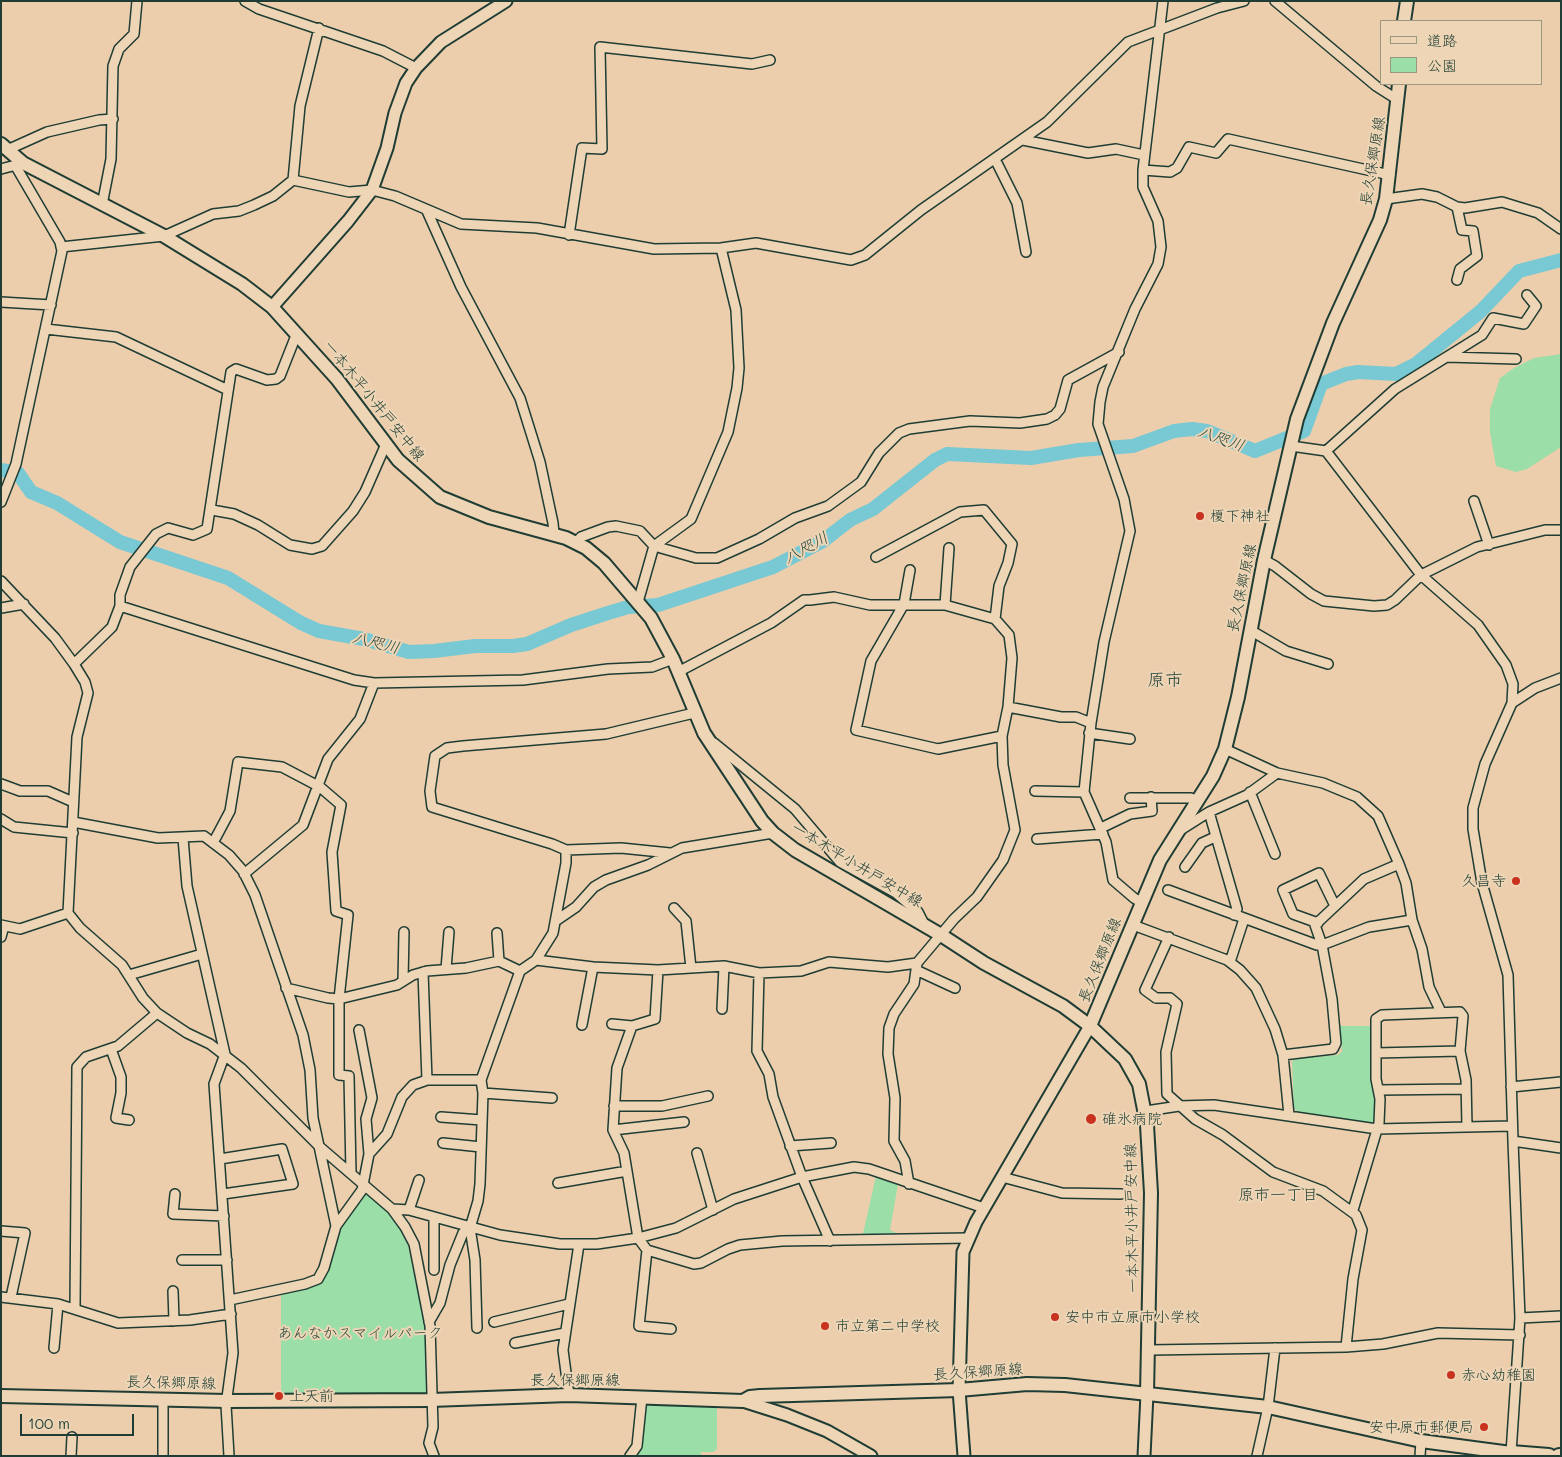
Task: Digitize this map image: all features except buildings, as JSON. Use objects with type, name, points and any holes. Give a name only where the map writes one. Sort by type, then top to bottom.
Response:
[{"type":"main road","points":[[1404,20],[1407,1]]},
{"type":"main road","name":"長久保郷原線","points":[[1090,1026],[1160,860],[1213,776],[1225,749],[1236,706],[1264,560],[1291,446],[1308,386],[1333,324],[1380,220],[1386,199],[1400,85]]},
{"type":"main road","name":"一本木平小井戸安中線","points":[[4,147],[19,164],[164,236],[242,284],[272,306],[337,379],[398,460],[440,497],[489,517],[554,534],[586,548],[604,563],[638,602],[664,640],[706,737],[762,821],[773,833],[795,850],[924,924],[984,963],[1063,1006],[1090,1026],[1125,1059],[1133,1071],[1146,1112],[1151,1193],[1148,1394]]},
{"type":"main road","name":"長久保郷原線","points":[[1,1396],[227,1401],[431,1400],[569,1395],[743,1401],[750,1397],[760,1396],[958,1390],[1028,1384],[1065,1385],[1148,1394]]},
{"type":"main road","points":[[1148,1394],[1268,1407],[1421,1441],[1511,1454],[1549,1456]]},
{"type":"street","points":[[102,205],[111,158],[113,66],[119,49],[134,34],[137,1]]},
{"type":"street","points":[[245,1],[259,9],[384,51],[416,68]]},
{"type":"street","points":[[272,306],[348,221],[372,190],[387,148],[395,113],[406,83],[416,68],[441,42],[506,1]]},
{"type":"street","points":[[1141,902],[1113,880],[1102,831],[1084,792],[1090,723],[1104,642],[1130,531],[1124,499],[1098,424],[1103,387],[1119,352],[1135,309],[1158,264],[1161,247],[1158,221],[1144,186],[1143,170],[1163,1]]},
{"type":"street","points":[[293,180],[349,192],[372,190],[395,196],[461,224],[537,228],[654,249],[721,248],[756,244],[851,260],[865,255],[921,210],[1047,122],[1128,42],[1217,8],[1244,1]]},
{"type":"street","points":[[1275,1],[1376,86],[1398,100]]},
{"type":"street","points":[[62,247],[164,236],[213,214],[239,211],[254,205],[273,196],[293,180],[300,106],[319,28]]},
{"type":"street","points":[[569,235],[582,148],[602,149],[600,47],[752,64],[770,60]]},
{"type":"street","points":[[4,147],[47,132],[99,120],[113,119]]},
{"type":"street","points":[[1143,170],[1170,172],[1177,168],[1189,147],[1216,153],[1228,139],[1390,175]]},
{"type":"street","points":[[1022,140],[1088,152],[1116,150],[1144,154]]},
{"type":"street","points":[[995,159],[1017,203],[1026,252]]},
{"type":"street","points":[[1,169],[19,164],[62,247],[52,304],[16,464],[1,502]]},
{"type":"street","points":[[1386,199],[1422,194],[1437,197],[1457,207],[1465,208],[1502,202],[1538,213],[1561,229]]},
{"type":"street","points":[[1457,207],[1462,230],[1473,231],[1477,256],[1460,269],[1457,280]]},
{"type":"street","points":[[427,211],[453,272],[520,398],[540,462],[554,534]]},
{"type":"street","points":[[638,602],[654,546],[691,518],[728,432],[737,388],[736,310],[721,248]]},
{"type":"street","points":[[1326,451],[1395,389],[1482,335],[1493,318],[1524,324],[1536,306],[1527,295]]},
{"type":"street","points":[[1,302],[52,304]]},
{"type":"street","points":[[46,328],[116,337],[228,390]]},
{"type":"street","points":[[74,664],[112,627],[120,606],[120,595],[130,567],[156,534],[168,528],[193,535],[207,529],[212,510],[231,372],[236,369],[266,380],[276,379],[280,376],[297,333]]},
{"type":"street","points":[[576,543],[581,537],[608,526],[616,526],[640,531],[654,546],[696,558],[717,558],[759,539],[796,518],[828,506],[861,482],[879,453],[899,433],[909,429],[970,421],[1020,423],[1047,419],[1055,416],[1060,408],[1068,380],[1119,352]]},
{"type":"street","points":[[1446,357],[1516,359]]},
{"type":"street","points":[[212,510],[234,514],[258,525],[290,545],[312,549],[322,546],[353,511],[365,492],[386,444]]},
{"type":"street","points":[[1291,446],[1326,451],[1421,576],[1474,620],[1486,634],[1506,665],[1514,684],[1512,703],[1484,764],[1473,808],[1473,829],[1482,883],[1508,975],[1511,1126],[1520,1318],[1511,1454]]},
{"type":"street","points":[[1474,501],[1489,544]]},
{"type":"street","points":[[876,557],[960,512],[984,510],[1012,544],[1008,563],[999,586],[995,619]]},
{"type":"street","points":[[1264,560],[1311,594],[1324,601],[1374,606],[1387,605],[1396,600],[1421,576],[1477,547],[1545,530],[1561,530]]},
{"type":"street","points":[[945,605],[949,548]]},
{"type":"street","points":[[910,570],[904,604],[871,662],[856,730],[938,749],[1002,736]]},
{"type":"street","points":[[1,581],[55,638],[85,682],[88,697],[77,737],[68,913],[80,928],[122,965],[142,998],[157,1013],[187,1033],[225,1054],[321,1148],[392,1209],[414,1244],[429,1322],[433,1427],[429,1443],[434,1456]]},
{"type":"street","points":[[678,672],[771,623],[804,600],[834,597],[870,605],[945,605],[995,619],[1009,635],[1012,658],[1008,707],[1002,736],[1003,765],[1015,830],[1003,860],[977,897],[941,935],[917,967],[914,984],[894,1014],[888,1028],[888,1054],[895,1098],[894,1142],[905,1161],[909,1184]]},
{"type":"street","points":[[1,608],[24,604]]},
{"type":"street","points":[[120,606],[354,680],[374,683],[524,680],[608,668],[652,668],[673,659]]},
{"type":"street","points":[[1250,630],[1286,651],[1328,664]]},
{"type":"street","points":[[1512,703],[1535,688],[1561,678]]},
{"type":"street","points":[[244,874],[303,825],[316,785],[328,759],[360,719],[374,683]]},
{"type":"street","points":[[1008,707],[1076,717],[1090,723]]},
{"type":"street","points":[[671,854],[621,848],[566,850],[432,807],[430,791],[435,756],[447,748],[606,734],[694,713]]},
{"type":"street","points":[[1090,733],[1130,739]]},
{"type":"street","points":[[706,737],[795,809],[840,862],[896,894],[918,912],[924,924]]},
{"type":"street","points":[[1225,749],[1277,773],[1323,783],[1357,797],[1366,803],[1378,816],[1406,883],[1412,920],[1422,949],[1430,987],[1441,1012]]},
{"type":"street","points":[[213,843],[230,811],[238,762],[282,768],[316,785],[342,805],[332,852],[336,911],[348,915],[339,999],[339,1075],[349,1076],[351,1173]]},
{"type":"street","points":[[1179,831],[1209,812],[1250,792],[1277,773]]},
{"type":"street","points":[[1,784],[20,790],[48,791],[74,802]]},
{"type":"street","points":[[1035,790],[1084,792]]},
{"type":"street","points":[[1250,792],[1275,854]]},
{"type":"street","points":[[1037,839],[1102,831],[1130,814],[1152,810],[1151,797]]},
{"type":"street","points":[[1130,798],[1192,798],[1197,801]]},
{"type":"street","points":[[1209,812],[1237,909],[1234,915]]},
{"type":"street","points":[[1,819],[14,827],[73,833]]},
{"type":"street","points":[[73,822],[158,838],[204,836],[229,855],[244,874],[255,895],[303,1035],[310,1070],[313,1118],[321,1148],[336,1226]]},
{"type":"street","points":[[557,920],[576,908],[594,887],[600,883],[648,865],[682,848],[773,833]]},
{"type":"street","points":[[1185,867],[1202,842],[1216,837]]},
{"type":"street","points":[[183,838],[187,886],[225,1054],[214,1084],[234,1353],[226,1416],[230,1456]]},
{"type":"street","points":[[477,1328],[474,1260],[470,1228],[478,1201],[483,1093],[481,1080],[520,971],[536,960],[553,934],[566,863],[566,850]]},
{"type":"street","points":[[1283,1055],[1333,1049],[1336,1043],[1332,999],[1322,945],[1315,925],[1364,879],[1399,864]]},
{"type":"street","points":[[1318,923],[1293,914],[1283,890],[1319,873],[1335,906]]},
{"type":"street","points":[[1168,890],[1317,945],[1322,945],[1369,927],[1412,920]]},
{"type":"street","points":[[674,908],[686,921],[691,968]]},
{"type":"street","points":[[1,937],[3,925],[20,929],[68,913]]},
{"type":"street","points":[[1230,962],[1244,919]]},
{"type":"street","points":[[1132,925],[1169,937],[1230,962],[1256,988],[1276,1030],[1283,1055],[1289,1115]]},
{"type":"street","points":[[403,981],[404,932]]},
{"type":"street","points":[[446,970],[449,932]]},
{"type":"street","points":[[496,933],[499,961]]},
{"type":"street","points":[[1169,937],[1145,990],[1156,998],[1170,998],[1177,1004],[1166,1052],[1167,1094],[1195,1119],[1223,1135],[1273,1172],[1323,1191],[1353,1210],[1362,1230],[1353,1279],[1346,1347]]},
{"type":"street","points":[[129,976],[202,954]]},
{"type":"street","points":[[536,960],[593,967],[658,970],[724,966],[758,973],[800,971],[829,962],[888,967],[917,967],[955,988]]},
{"type":"street","points":[[286,988],[339,999],[397,985],[413,975],[423,972],[499,961],[520,971]]},
{"type":"street","points":[[722,1009],[724,966]]},
{"type":"street","points":[[582,1025],[593,967]]},
{"type":"street","points":[[612,1024],[632,1026],[655,1020],[658,970]]},
{"type":"street","points":[[423,972],[427,1080]]},
{"type":"street","points":[[758,973],[757,1051],[769,1074],[773,1096],[790,1146],[830,1241]]},
{"type":"street","points":[[1353,1210],[1377,1129],[1380,1098],[1376,1053],[1376,1019],[1382,1015],[1460,1012],[1463,1016],[1460,1051],[1466,1089],[1467,1127]]},
{"type":"street","points":[[75,1308],[75,1073],[81,1060],[118,1046],[157,1013]]},
{"type":"street","points":[[632,1026],[617,1068],[613,1130],[624,1153],[638,1238],[647,1250],[694,1264],[701,1263],[740,1245],[782,1241],[968,1238]]},
{"type":"street","points":[[964,1456],[958,1390],[960,1285],[963,1252],[968,1238],[984,1208],[1090,1026]]},
{"type":"street","points":[[230,1300],[305,1284],[318,1279],[324,1268],[336,1226],[362,1190],[369,1154],[366,1120],[372,1098],[359,1030]]},
{"type":"street","points":[[111,1049],[121,1077],[121,1093],[116,1118],[129,1120]]},
{"type":"street","points":[[1376,1053],[1460,1051]]},
{"type":"street","points":[[369,1154],[387,1134],[402,1097],[413,1085],[427,1080],[481,1080]]},
{"type":"street","points":[[1511,1087],[1561,1082]]},
{"type":"street","points":[[1378,1090],[1466,1089]]},
{"type":"street","points":[[483,1093],[552,1098]]},
{"type":"street","points":[[614,1106],[662,1106],[708,1096]]},
{"type":"street","points":[[1146,1112],[1179,1106],[1214,1105],[1377,1129],[1511,1126]]},
{"type":"street","points":[[441,1117],[482,1120]]},
{"type":"street","points":[[613,1130],[684,1122]]},
{"type":"street","points":[[1513,1141],[1561,1148]]},
{"type":"street","points":[[443,1143],[481,1146]]},
{"type":"street","points":[[790,1146],[831,1143]]},
{"type":"street","points":[[220,1159],[282,1148],[293,1184],[223,1194]]},
{"type":"street","points":[[697,1153],[714,1210]]},
{"type":"street","points":[[392,1209],[409,1210],[500,1235],[560,1244],[621,1242],[676,1228],[734,1199],[802,1177],[854,1167],[870,1169],[909,1184],[951,1195],[984,1208]]},
{"type":"street","points":[[558,1183],[626,1171]]},
{"type":"street","points":[[1002,1177],[1062,1193],[1120,1194]]},
{"type":"street","points":[[409,1210],[419,1180]]},
{"type":"street","points":[[175,1194],[173,1214],[224,1216]]},
{"type":"street","points":[[434,1217],[434,1270]]},
{"type":"street","points":[[429,1322],[440,1304],[450,1265],[463,1232],[470,1228]]},
{"type":"street","points":[[1,1231],[25,1233],[11,1297]]},
{"type":"street","points":[[569,1395],[563,1350],[579,1244]]},
{"type":"street","points":[[647,1250],[639,1326],[670,1329]]},
{"type":"street","points":[[182,1260],[227,1260]]},
{"type":"street","points":[[173,1291],[174,1321]]},
{"type":"street","points":[[1,1296],[58,1304],[118,1323],[174,1321],[231,1314]]},
{"type":"street","points":[[54,1348],[58,1304]]},
{"type":"street","points":[[494,1322],[569,1304]]},
{"type":"street","points":[[1520,1318],[1561,1316]]},
{"type":"street","points":[[515,1343],[565,1333]]},
{"type":"street","points":[[1149,1350],[1346,1347],[1383,1344],[1438,1333],[1520,1335]]},
{"type":"street","points":[[1257,1456],[1268,1407],[1275,1348]]},
{"type":"street","points":[[1144,1456],[1148,1394]]},
{"type":"street","points":[[630,1456],[637,1446],[642,1397]]},
{"type":"street","points":[[163,1399],[163,1456]]},
{"type":"street","points":[[743,1401],[787,1414],[827,1431],[871,1456]]},
{"type":"street","points":[[71,1456],[72,1437]]},
{"type":"street","points":[[1420,1456],[1421,1441]]},
{"type":"green space","points":[[1561,354],[1561,447],[1527,469],[1516,472],[1496,466],[1490,432],[1490,409],[1500,378],[1514,368],[1534,358]]},
{"type":"green space","points":[[1340,1026],[1370,1026],[1372,1080],[1376,1099],[1374,1121],[1371,1124],[1298,1112],[1294,1108],[1292,1062],[1294,1059],[1338,1055],[1342,1051]]},
{"type":"green space","points":[[876,1176],[898,1184],[890,1230],[905,1237],[862,1238]]},
{"type":"green space","name":"あんなかスマイルパーク","points":[[369,1193],[390,1211],[406,1236],[428,1339],[429,1396],[281,1397],[281,1294],[316,1285],[327,1272],[342,1226],[365,1194]]},
{"type":"green space","points":[[645,1404],[692,1404],[717,1408],[717,1449],[713,1452],[701,1452],[701,1456],[634,1455]]},
{"type":"waterway","name":"八咫川","points":[[1,470],[18,473],[31,492],[57,503],[120,542],[228,578],[301,623],[319,631],[364,639],[409,652],[475,646],[513,646],[527,644],[571,625],[608,613],[628,607],[658,605],[773,567],[823,541],[850,520],[873,509],[935,460],[947,454],[1031,458],[1079,450],[1133,446],[1174,431],[1192,429],[1207,431],[1255,451],[1304,431],[1321,384],[1346,374],[1358,372],[1396,374],[1416,364],[1481,311],[1519,271],[1561,260]]},
{"type":"place","name":"榎下神社","points":[[1200,516]]},
{"type":"place","name":"久昌寺","points":[[1516,881]]},
{"type":"place","name":"碓氷病院","points":[[1091,1119]]},
{"type":"place","name":"安中市立原市小学校","points":[[1055,1317]]},
{"type":"place","name":"市立第二中学校","points":[[825,1326]]},
{"type":"place","name":"赤心幼稚園","points":[[1451,1375]]},
{"type":"place","name":"上天前","points":[[279,1396]]},
{"type":"place","name":"安中原市郵便局","points":[[1484,1427]]},
{"type":"district","name":"原市","points":[[1165,680]]},
{"type":"district","name":"原市一丁目","points":[[1278,1195]]}]
